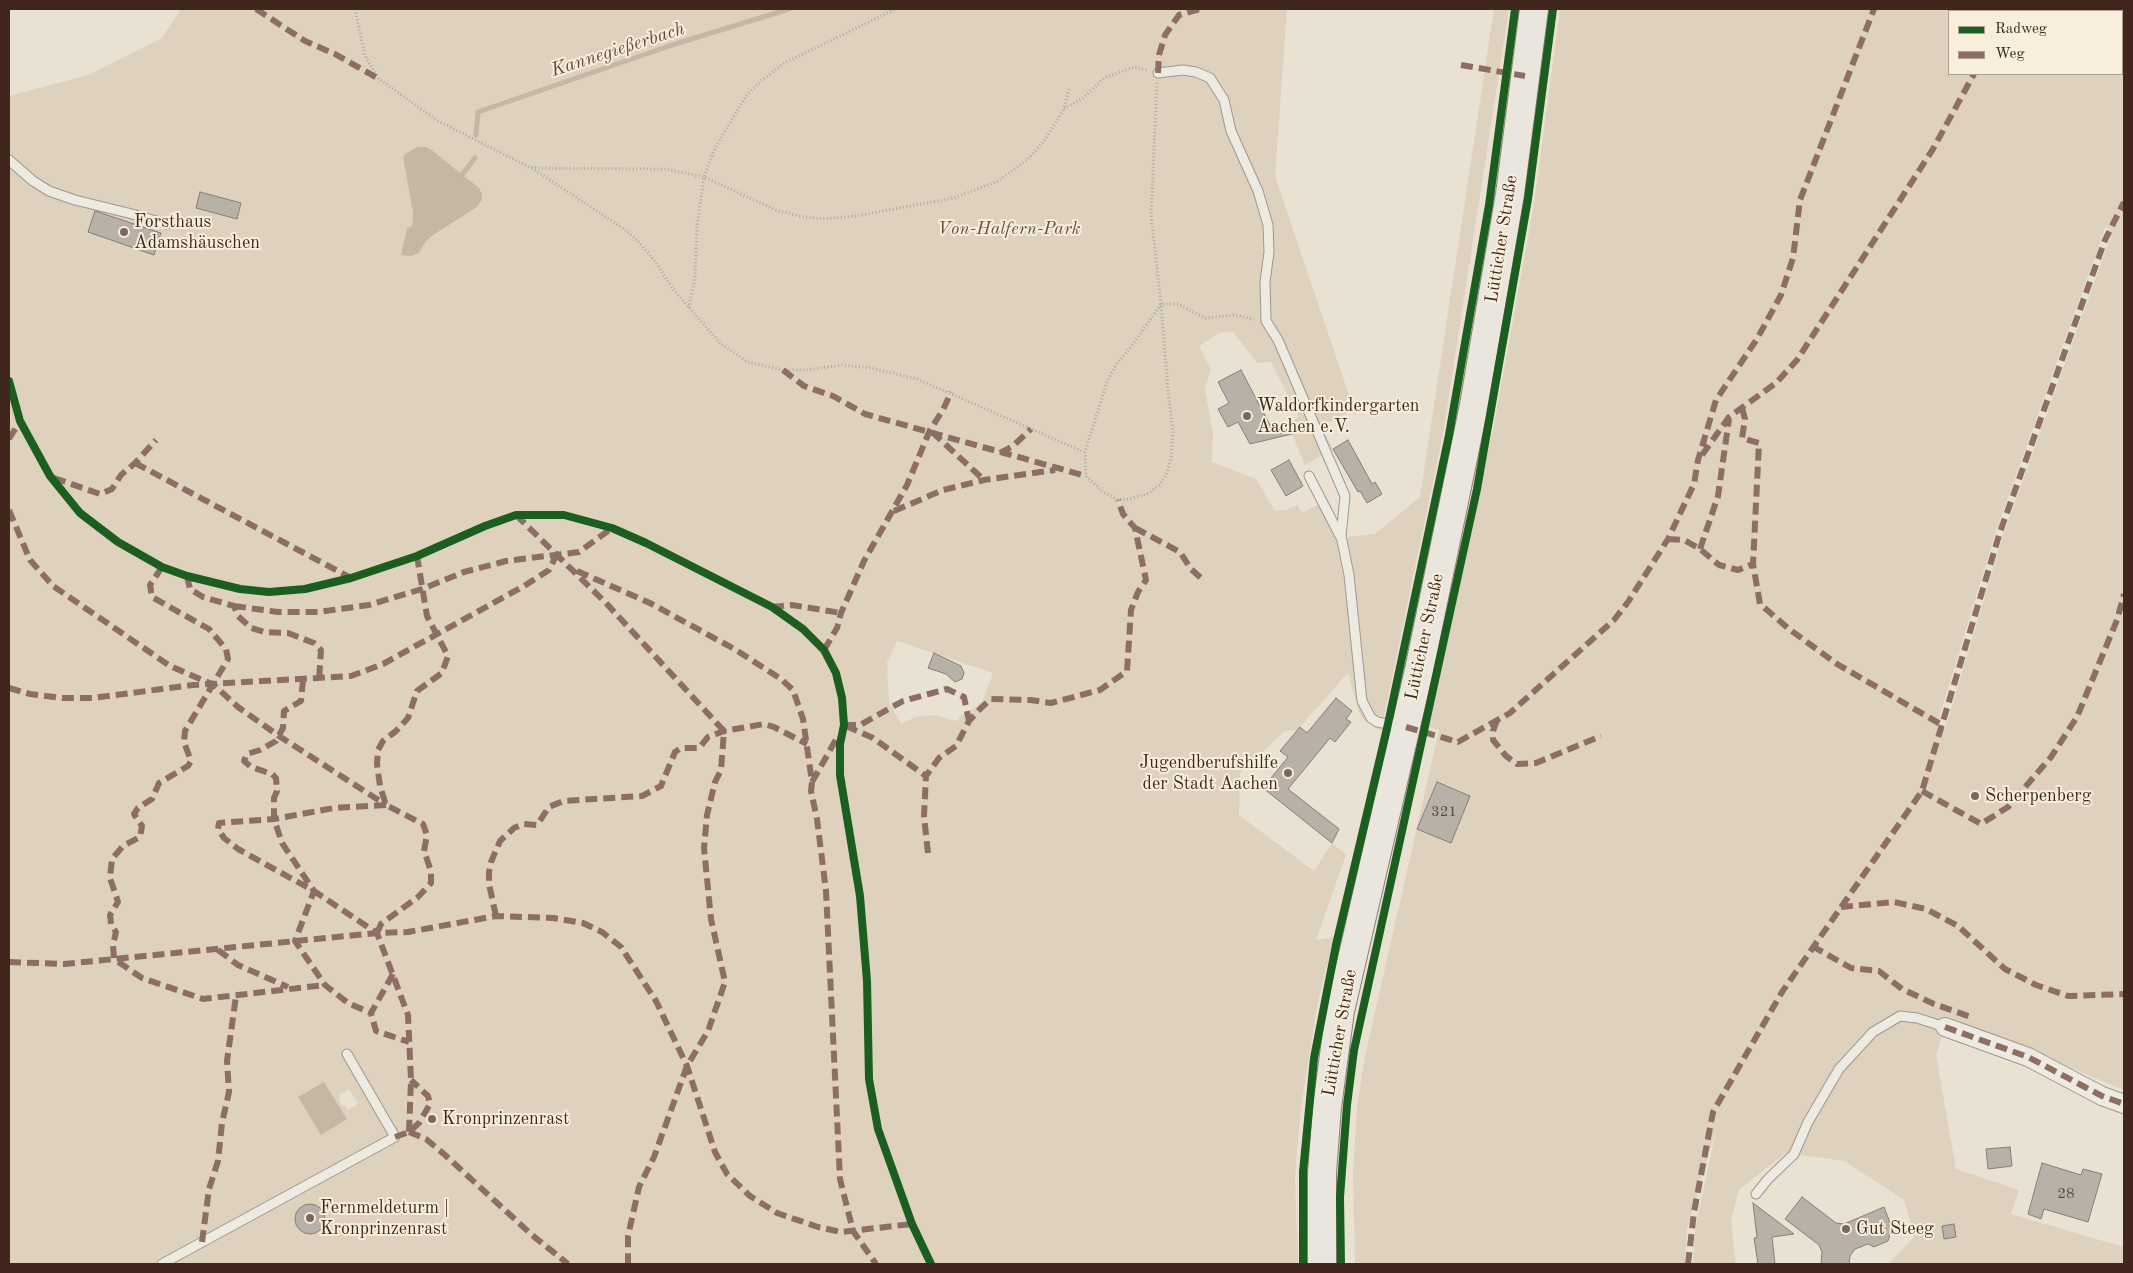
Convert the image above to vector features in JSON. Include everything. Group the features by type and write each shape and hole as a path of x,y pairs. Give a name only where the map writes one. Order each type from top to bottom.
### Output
{"main road":[{"name":"Lütticher Straße","path":"1322,1264 1322,1173 1340,1011 1406,727 1474,405 1510,194 1534,9"}],"street":[{"path":"1945,1027 2028,1057 2102,1096 2124,1104"}],"lane":[{"path":"1158,73 1183,70 1196,72 1210,78 1224,100 1231,131 1258,191 1268,224 1269,252 1265,282 1266,321 1278,340 1305,399 1345,496 1341,536"},
{"path":"9,160 33,181 49,191 75,200 166,224"},
{"path":"1309,476 1341,536 1349,575 1362,702 1372,718 1377,722 1406,727"},
{"path":"1756,1194 1794,1154 1808,1122 1839,1070 1873,1032 1900,1016 1917,1018 1945,1027"},
{"path":"162,1264 395,1137 347,1054"}],"path":[{"path":"355,9 365,56 379,79 438,121 531,168 624,229 638,241 655,261 673,289 720,344 748,362 783,370 805,370 842,365 871,368 917,379 1085,452"},
{"path":"689,308 695,276 697,226 704,177 714,148 730,118 760,81 784,63 896,9"},
{"path":"1064,109 1082,99 1104,78 1134,67 1158,73 1151,215 1161,304 1173,432 1171,459 1166,476 1149,493 1130,499 1118,500 1102,491 1086,476 1085,452 1098,404 1107,382 1117,363 1131,347 1161,304"},
{"path":"531,168 664,169 704,177 776,210 822,218 856,216 923,204 970,192 1013,172 1037,150 1064,109 1069,89"},
{"path":"1161,304 1178,304 1205,318 1235,315 1266,321"}],"green space":[{"name":"Von-Halfern-Park","path":"181,9 1287,9 1275,176 1356,416 1350,412 1321,426 1333,449 1305,465 1288,424 1299,417 1271,362 1257,363 1233,332 1219,333 1199,346 1211,369 1205,389 1213,435 1212,462 1256,479 1275,511 1286,510 1297,505 1302,513 1319,504 1340,538 1375,534 1420,497 1494,9 1509,9 1443,434 1381,731 1364,720 1359,713 1348,673 1297,730 1285,731 1240,773 1239,815 1314,871 1332,843 1346,855 1316,940 1334,937 1317,1006 1301,1108 1295,1175 1298,1264 9,1264 9,96 88,75 162,38","holes":["433,151 478,188 455,221 426,241 419,253 405,235 407,228 412,226 413,213 403,157 405,154","897,641 993,673 982,702 962,714 957,721 933,715 915,717 901,724 889,702 887,663","349,1089 358,1104 348,1110 345,1105 341,1106 339,1095"]},
{"path":"1560,9 2124,9 2124,1090 1948,1017 1936,1055 1956,1169 2019,1190 2011,1214 2124,1247 2124,1264 1889,1264 1914,1237 1904,1200 1844,1161 1786,1153 1739,1190 1731,1220 1736,1264 1693,1264 1695,1230 1717,1125 1687,1229 1685,1264 1355,1264 1353,1173 1357,1107 1365,1056 1439,730 1428,727 1494,425 1534,204","holes":["2106,226 2112,233 2003,535 1945,729 1937,725 1996,531"]}],"shaded area":[{"path":"417,147 426,147 433,151 479,188 482,200 477,207 426,241 419,253 411,256 401,255 407,228 412,226 413,213 403,157"},
{"path":"324,1082 347,1119 321,1135 298,1097"}],"building":[{"path":"200,192 241,203 237,219 196,208"},
{"name":"Forsthaus Adamshäuschen","path":"95,211 161,233 154,255 88,232"},
{"path":"1241,370 1270,425 1300,432 1250,444 1238,422 1228,427 1218,409 1229,403 1218,382"},
{"path":"1348,440 1372,484 1375,482 1382,494 1367,503 1360,491 1358,492 1333,449"},
{"path":"1289,460 1303,486 1286,496 1271,470"},
{"path":"934,653 961,666 964,673 962,679 955,682 946,674 928,668"},
{"name":"Jugendberufshilfe der Stadt Aachen","path":"1336,698 1352,711 1346,719 1351,722 1335,742 1330,738 1288,789 1339,829 1332,843 1263,788 1288,757 1280,751 1300,727 1307,733"},
{"path":"1437,782 1470,796 1451,843 1417,829"},
{"path":"2010,1147 2012,1166 1988,1169 1986,1149"},
{"path":"2042,1163 2081,1175 2083,1169 2102,1174 2088,1222 2044,1209 2041,1219 2028,1214"},
{"name":"Gut Steeg","path":"1802,1197 1836,1223 1844,1224 1884,1207 1894,1233 1890,1235 1888,1241 1874,1247 1868,1244 1855,1249 1850,1256 1849,1264 1821,1264 1822,1252 1819,1245 1785,1219"},
{"path":"1753,1203 1794,1234 1772,1237 1775,1264 1758,1264 1754,1238 1757,1238"},
{"name":"Fernmeldeturm | Kronprinzenrast","path":"310,1204 321,1208 325,1219 321,1230 310,1234 299,1230 295,1219 299,1208"},
{"path":"1954,1224 1956,1237 1944,1239 1942,1226"}],"waterway":[{"name":"Kannegießerbach","path":"476,135 478,112 672,45 789,9"},
{"path":"461,176 475,158"}],"marked path":[{"path":"256,9 305,41 335,54 379,79"},
{"path":"1158,73 1159,55 1165,35 1179,15 1200,9"},
{"path":"1406,727 1458,742 1510,713 1614,620 1628,602 1668,539 1694,484 1698,460 1716,400 1757,339 1781,295 1793,258 1800,200 1874,9"},
{"path":"1461,65 1525,76"},
{"path":"1702,455 1729,417 1776,383 1797,360 1933,149 1973,75"},
{"path":"1688,1264 1694,1212 1713,1112 1782,992 1922,791 2000,532 2105,240 2124,202"},
{"path":"783,370 804,386 833,396 865,414 1086,476"},
{"path":"824,650 837,628 841,613 864,561 907,485 930,430 943,410 951,392"},
{"path":"1742,408 1745,419 1742,438 1759,443 1753,564 1760,604 1789,629 1837,664 1942,725"},
{"path":"1700,549 1718,496 1729,419"},
{"path":"9,439 20,421"},
{"path":"1000,453 1013,446 1031,429"},
{"path":"932,432 984,480"},
{"path":"54,478 100,494 112,489 121,475 156,440"},
{"path":"135,463 351,578"},
{"path":"894,511 943,490 984,480 1055,470"},
{"path":"928,853 924,816 926,776 939,758 956,746 969,721 982,707 991,699 1030,700 1051,703 1100,690 1127,671 1131,610 1138,592 1146,580 1135,528 1123,514 1118,500"},
{"path":"9,510 30,560 53,586 170,666 214,685 238,707 279,736 386,805"},
{"path":"516,515 606,603 724,731 721,770 715,782 707,815 704,848 711,919 725,982 708,1031 687,1066 654,1157 639,1187 628,1236 628,1264"},
{"path":"234,606 278,612 318,612 369,605 422,589 464,572 506,561 579,552 612,528"},
{"path":"1135,528 1180,552 1191,569 1201,578"},
{"path":"1668,539 1684,540 1700,549 1719,565 1738,570 1753,564"},
{"path":"377,933 381,924 418,897 431,883 431,871 424,851 427,835 423,824 386,805 380,786 377,764 378,750 383,741 408,718 417,691 442,673 448,656 427,616 417,556"},
{"path":"9,688 30,694 62,698 92,698 193,685 351,676 383,664 524,586 549,570 556,556"},
{"path":"162,567 150,585 152,597 209,629 226,649 228,659 185,731 184,742 191,761 188,766 159,783 152,799 138,808 134,814 142,826 140,837 123,846 112,859 110,878 118,902 110,915 111,924 116,932 113,945 114,959 142,978 203,999 325,985"},
{"path":"577,571 650,603 736,650 781,679 793,690 803,719 812,782 838,736"},
{"path":"187,576 190,589 203,597 234,606 238,616 251,628 264,632 288,633 314,643 321,650 319,680"},
{"path":"1922,791 1981,824 2008,807 2051,757 2077,717 2117,620 2124,594"},
{"path":"772,607 792,605 841,613"},
{"path":"303,680 301,701 284,711 283,728 276,741 260,750 247,754 244,761 251,767 272,774 276,778 277,791 274,798 274,819 282,843 314,891 295,941 325,985 348,1003 371,1013"},
{"path":"844,725 860,725 903,701 947,689 964,697 969,721"},
{"path":"1497,720 1493,731 1493,740 1506,756 1517,764 1536,763 1601,736"},
{"path":"496,916 489,884 489,872 500,841 514,828 523,824 537,825 549,807 563,801 642,796 661,786 675,752 681,748 699,748 708,737 724,731 764,724 807,744"},
{"path":"846,726 873,738 926,776"},
{"path":"812,782 811,791 817,819 826,891 840,1179 853,1231 876,1264"},
{"path":"386,805 334,808 274,819 219,823 218,829 224,838 238,849 314,891 377,933 408,1015 411,1080 409,1132"},
{"path":"1841,907 1894,902 1926,909 1958,926 2005,969 2036,985 2068,996 2124,994"},
{"path":"9,962 64,964 377,933 408,932 496,916 553,918 583,923 602,932 621,947 656,1001 687,1066 715,1152 727,1174 750,1196 777,1213 818,1227 841,1232 912,1224"},
{"path":"1812,946 1851,968 1879,971 1902,989 1934,1004 1974,1018"},
{"path":"218,950 238,965 288,987"},
{"path":"393,974 371,1013 376,1031 409,1042"},
{"path":"202,1242 209,1189 218,1161 222,1123 229,1092 227,1061 236,996"},
{"path":"1945,1027 2028,1057 2102,1096 2124,1104"},
{"path":"395,1137 409,1132 419,1123 430,1104 428,1096 411,1080"},
{"path":"409,1132 426,1139 532,1235 568,1264"}],"cycle path":[{"path":"1303,1264 1303,1172 1314,1058 1336,945 1388,724 1449,435 1489,205 1515,9"},
{"path":"1341,1264 1340,1197 1347,1105 1354,1050 1477,489 1528,199 1553,9"},
{"path":"9,381 20,421 50,476 80,513 118,542 162,567 187,576 240,589 269,592 305,589 351,578 417,556 485,526 516,515 564,515 612,528 646,543 772,607 803,629 824,650 836,673 842,698 844,725 840,744 840,775 860,896 867,981 869,1079 878,1129 912,1224 931,1264"}],"place":[{"name":"Forsthaus Adamshäuschen","path":"124,232"},
{"name":"Waldorfkindergarten Aachen e.V.","path":"1247,416"},
{"name":"Jugendberufshilfe der Stadt Aachen","path":"1288,773"},
{"name":"Scherpenberg","path":"1975,796"},
{"name":"Kronprinzenrast","path":"432,1119"},
{"name":"Fernmeldeturm | Kronprinzenrast","path":"310,1218"},
{"name":"Gut Steeg","path":"1846,1229"}]}
